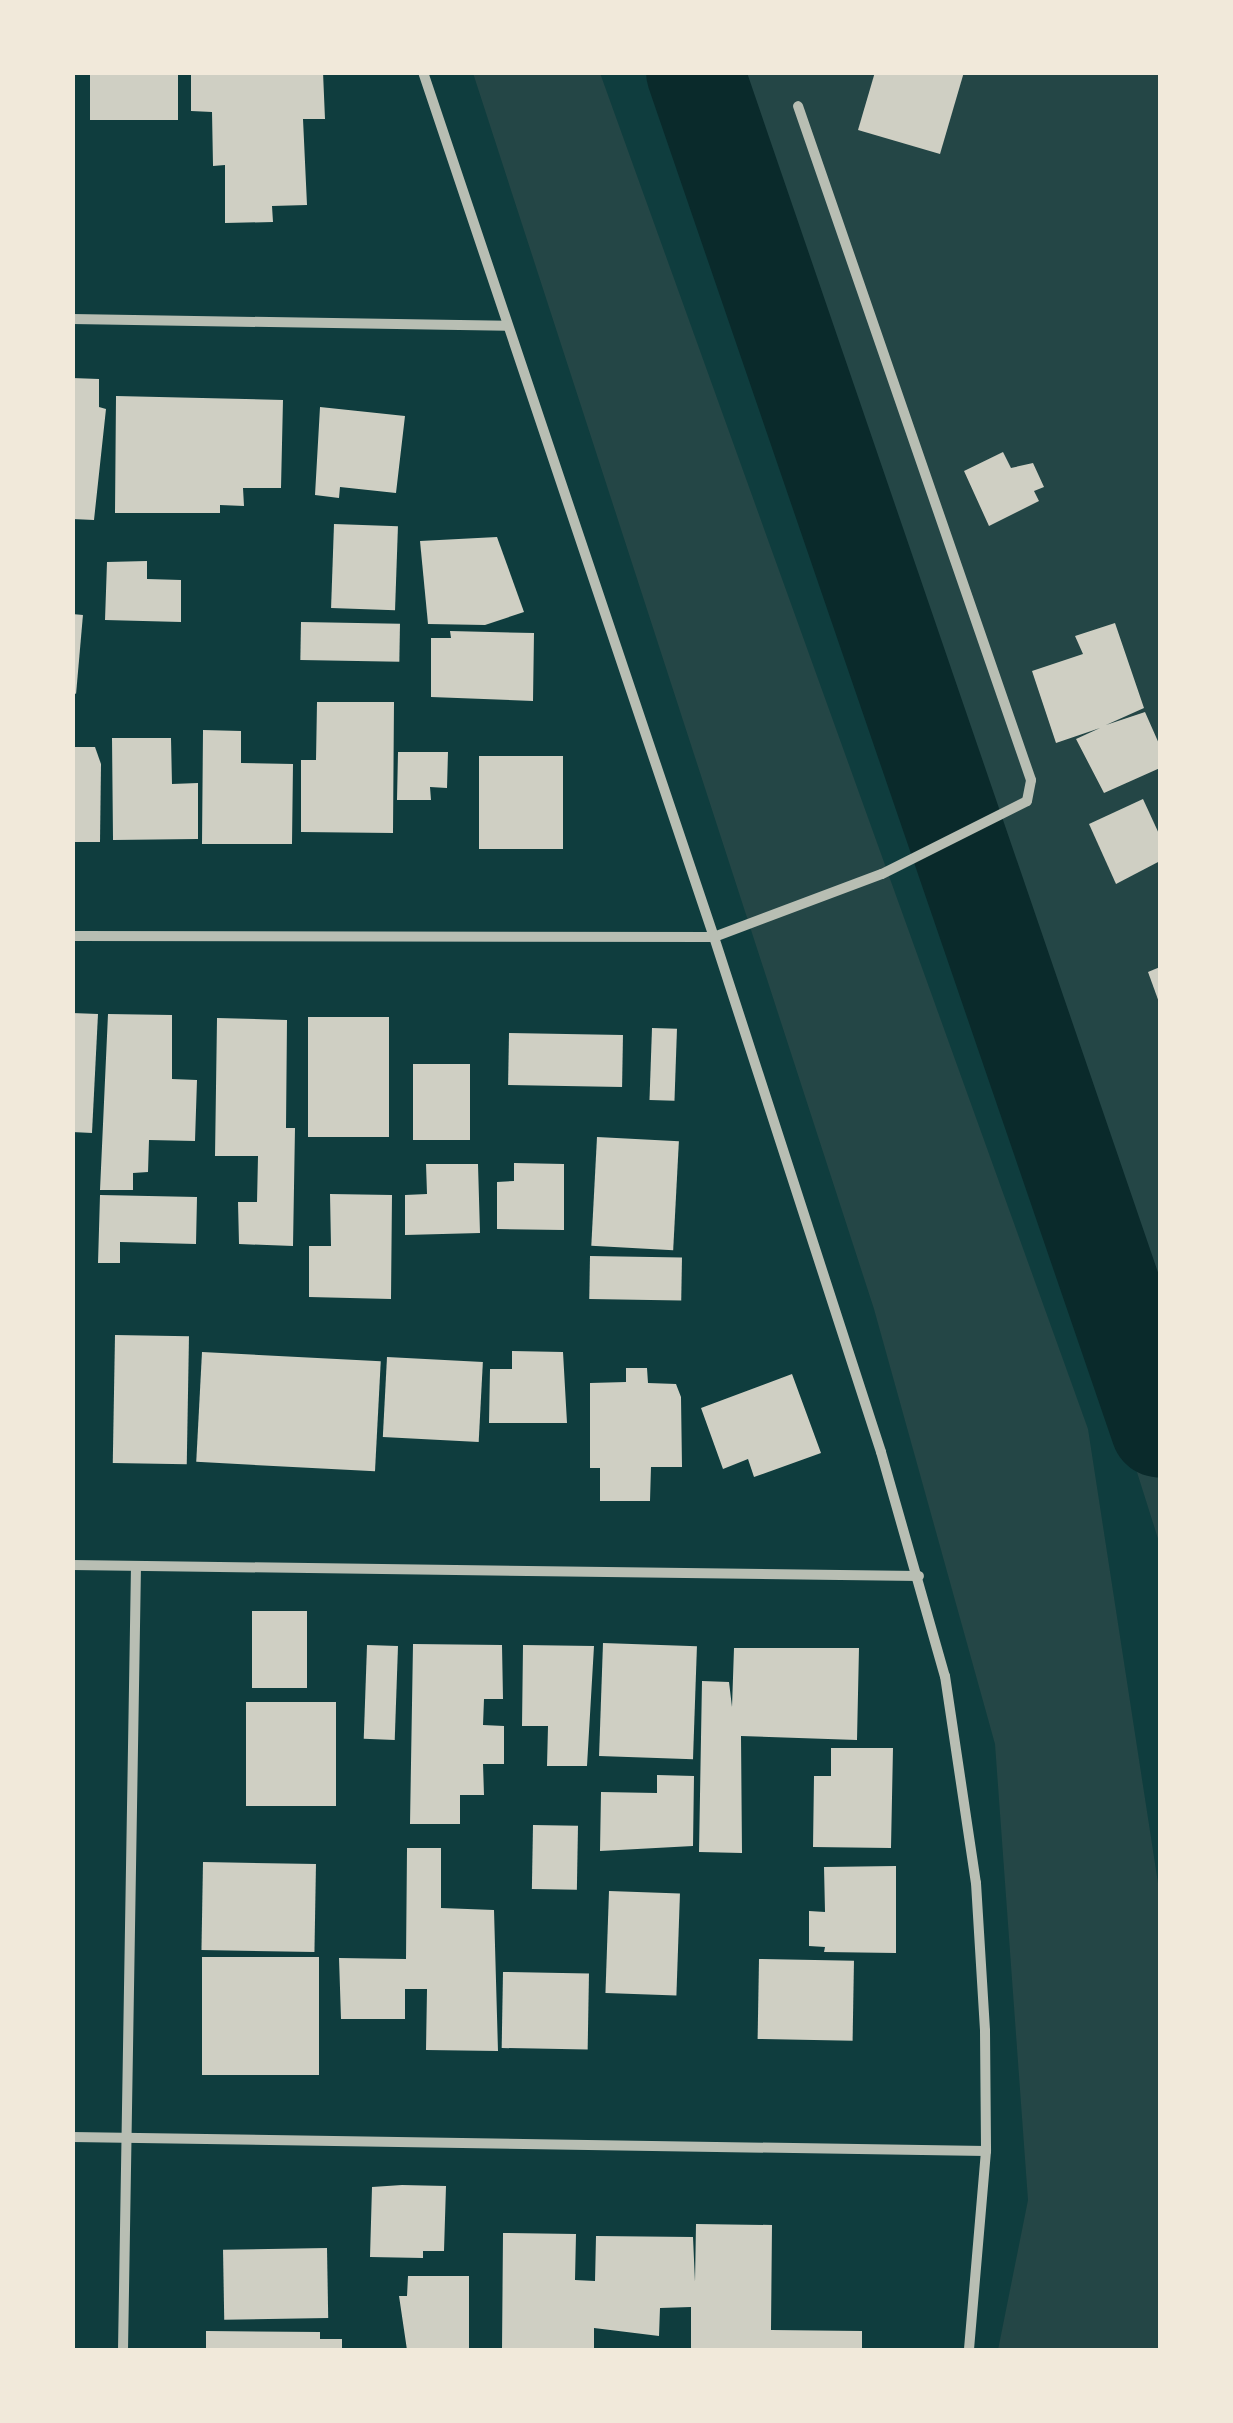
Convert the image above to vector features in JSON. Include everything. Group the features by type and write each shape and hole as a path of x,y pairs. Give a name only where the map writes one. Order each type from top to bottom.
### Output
{"street":[{"path":"423,72 714,937 919,1576 962,1764 976,1883 986,2150 969,2350"},
{"path":"72,936 714,937 882,874 1001,819 1026,801 1031,780 798,106"},
{"path":"72,320 507,326"},
{"path":"72,1565 919,1576"},
{"path":"122,2350 136,1566"},
{"path":"72,2137 986,2150"}],"shaded area":[{"path":"473,73 600,73 1088,1429 1160,1896 1160,2350 998,2350 1028,2200 995,1744 874,1309"},
{"path":"661,73 1160,73 1160,1545 1029,1130"}],"building":[{"path":"90,72 178,72 178,120 90,120"},
{"path":"191,72 323,72 325,119 303,119 307,205 272,206 273,222 225,223 225,165 213,166 212,112 191,111"},
{"path":"875,72 964,72 940,154 858,130"},
{"path":"72,378 99,379 99,407 106,409 94,520 72,519"},
{"path":"116,396 283,400 281,488 243,488 244,506 220,505 220,513 115,513"},
{"path":"320,407 405,416 396,493 340,487 339,498 315,495"},
{"path":"1003,452 1011,468 1033,463 1044,487 1034,491 1039,501 989,526 964,471"},
{"path":"334,524 398,526 395,610 331,608"},
{"path":"497,537 524,612 485,625 428,624 420,541"},
{"path":"147,561 147,579 181,580 181,622 105,620 107,562"},
{"path":"72,614 83,615 76,694 72,693"},
{"path":"301,622 400,624 399,662 300,660"},
{"path":"1115,623 1144,708 1106,725 1145,712 1160,746 1160,768 1104,793 1076,739 1100,728 1056,743 1032,671 1083,654 1075,636"},
{"path":"450,631 534,633 533,701 431,697 431,638 451,638"},
{"path":"317,702 394,702 393,833 301,832 301,760 316,760"},
{"path":"203,730 241,731 241,763 293,764 292,844 202,844"},
{"path":"112,738 171,738 172,784 198,783 198,839 113,840"},
{"path":"72,747 95,747 101,764 100,842 72,842"},
{"path":"398,752 448,752 447,788 430,787 431,800 397,800"},
{"path":"479,756 563,756 563,849 479,849"},
{"path":"1143,799 1160,836 1160,861 1116,884 1089,824"},
{"path":"1160,967 1160,1005 1148,972"},
{"path":"72,1013 98,1014 92,1133 72,1132"},
{"path":"108,1014 172,1015 172,1079 197,1080 195,1141 149,1140 148,1172 133,1173 133,1190 100,1190"},
{"path":"308,1017 389,1017 389,1137 308,1137"},
{"path":"217,1018 287,1020 286,1128 295,1128 293,1246 239,1244 238,1202 257,1202 258,1156 215,1156"},
{"path":"652,1028 677,1029 674,1101 649,1100"},
{"path":"509,1033 623,1035 622,1087 508,1085"},
{"path":"413,1064 470,1064 470,1140 413,1140"},
{"path":"597,1137 679,1141 673,1250 591,1246"},
{"path":"514,1163 564,1164 564,1230 497,1229 497,1182 514,1181"},
{"path":"426,1164 478,1164 480,1233 405,1235 405,1195 427,1194"},
{"path":"330,1194 392,1195 391,1299 309,1297 309,1246 331,1246"},
{"path":"100,1195 197,1197 196,1244 120,1242 120,1263 98,1263"},
{"path":"590,1256 682,1258 681,1301 589,1299"},
{"path":"115,1335 189,1336 187,1464 113,1463"},
{"path":"512,1351 563,1352 567,1423 489,1423 490,1369 512,1369"},
{"path":"202,1352 381,1361 375,1471 196,1462"},
{"path":"387,1357 483,1362 479,1442 383,1437"},
{"path":"626,1368 647,1368 648,1383 676,1384 681,1397 682,1467 651,1467 650,1501 600,1501 600,1468 590,1468 590,1383 626,1382"},
{"path":"792,1374 821,1453 754,1477 748,1459 723,1469 701,1408"},
{"path":"252,1611 307,1611 307,1688 252,1688"},
{"path":"603,1643 697,1646 693,1759 599,1756"},
{"path":"413,1644 502,1645 503,1699 484,1699 483,1725 504,1726 504,1764 483,1764 484,1795 460,1795 460,1824 410,1824"},
{"path":"367,1645 398,1646 395,1740 364,1739"},
{"path":"523,1645 594,1646 587,1766 547,1766 548,1726 522,1726"},
{"path":"734,1648 859,1648 857,1740 741,1736 742,1853 699,1852 702,1681 729,1682 732,1707"},
{"path":"246,1702 336,1702 336,1806 246,1806"},
{"path":"831,1748 893,1748 891,1848 813,1847 814,1776 831,1776"},
{"path":"657,1775 694,1776 693,1846 600,1851 601,1792 657,1793"},
{"path":"533,1825 578,1826 577,1890 532,1889"},
{"path":"407,1848 441,1848 441,1908 494,1910 498,2051 426,2050 427,1989 405,1989 405,2019 341,2019 339,1958 406,1959"},
{"path":"203,1862 316,1864 314,1952 201,1950"},
{"path":"896,1866 896,1953 824,1952 825,1947 809,1946 809,1911 825,1912 824,1867"},
{"path":"609,1891 680,1893 676,1995 605,1993"},
{"path":"202,1957 319,1957 319,2075 202,2075"},
{"path":"759,1959 854,1961 853,2041 758,2039"},
{"path":"503,1972 589,1974 588,2049 502,2048"},
{"path":"446,2186 444,2251 423,2251 423,2258 370,2257 372,2187"},
{"path":"696,2224 772,2225 771,2330 862,2331 862,2350 691,2350 691,2307 660,2308 659,2336 594,2328 594,2350 502,2350 503,2233 576,2234 575,2280 595,2281 596,2236 693,2237 695,2282"},
{"path":"327,2248 328,2318 224,2320 223,2250"},
{"path":"408,2276 469,2276 469,2350 407,2350 399,2296 407,2296"},
{"path":"206,2331 320,2332 320,2339 342,2339 342,2350 206,2350"}],"waterway":[{"path":"695,72 1160,1429"}]}
